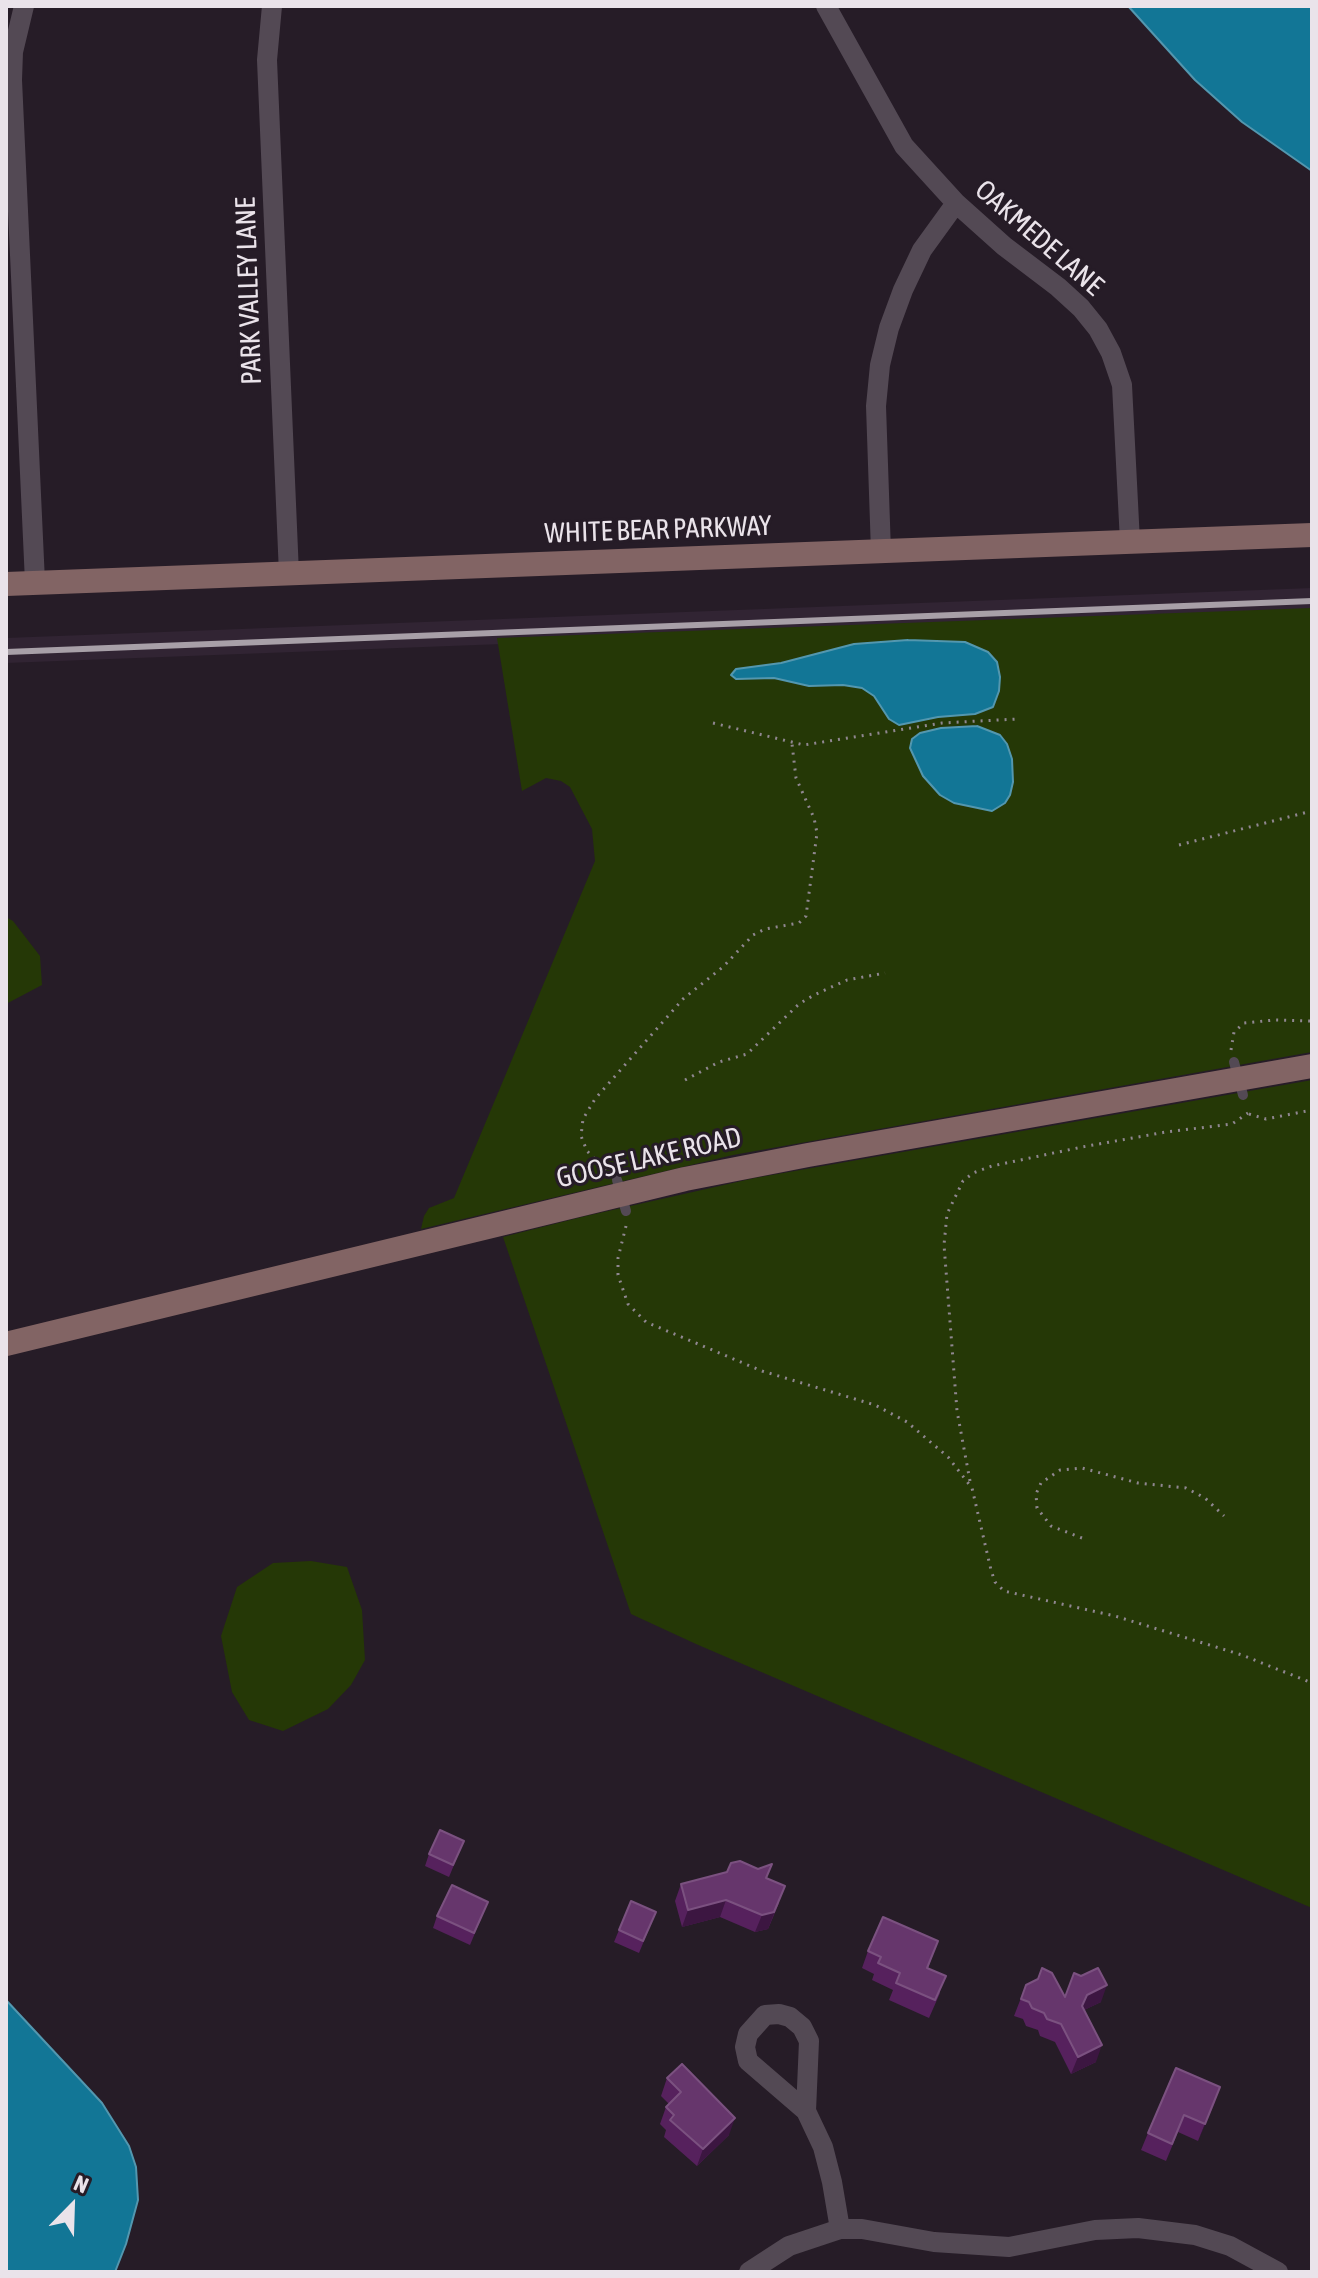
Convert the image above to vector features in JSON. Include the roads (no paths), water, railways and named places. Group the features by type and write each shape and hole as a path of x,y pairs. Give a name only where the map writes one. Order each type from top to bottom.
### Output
{"street":[{"path":"24,6 13,52 12,80 35,582"},
{"name":"PARK VALLEY LANE","path":"272,6 267,60 289,574"},
{"name":"OAKMEDE LANE","path":"826,6 904,146 956,203 1004,246 1058,287 1098,329 1111,353 1122,385 1130,542"},
{"path":"881,552 876,406 880,365 903,290 922,250 956,203"},
{"name":"WHITE BEAR PARKWAY","path":"6,584 1312,535"},
{"name":"GOOSE LAKE ROAD","path":"6,1344 622,1195 808,1155 1312,1066"},
{"path":"806,2111 809,2041 802,2027 790,2017 765,2015 748,2034 745,2047 748,2061 806,2111 823,2147 840,2229"},
{"path":"749,2272 789,2246 840,2229 862,2229 934,2242 1009,2247 1095,2230 1138,2228 1173,2231 1230,2246 1278,2272"}],"water":[{"path":"1128,6 1312,6 1312,171 1242,122 1195,80"},
{"path":"908,640 965,642 988,652 997,662 1000,677 993,707 975,714 899,725 889,719 874,696 862,688 809,686 774,678 736,679 731,675 736,669 781,663 854,644"},
{"path":"977,726 1000,735 1012,759 1010,795 1005,803 992,811 954,803 940,795 923,776 910,748 912,739 920,733 941,728"},
{"path":"6,2000 102,2103 129,2146 136,2167 138,2200 115,2272 6,2272"}],"railway":[{"path":"6,652 1312,601"}]}
